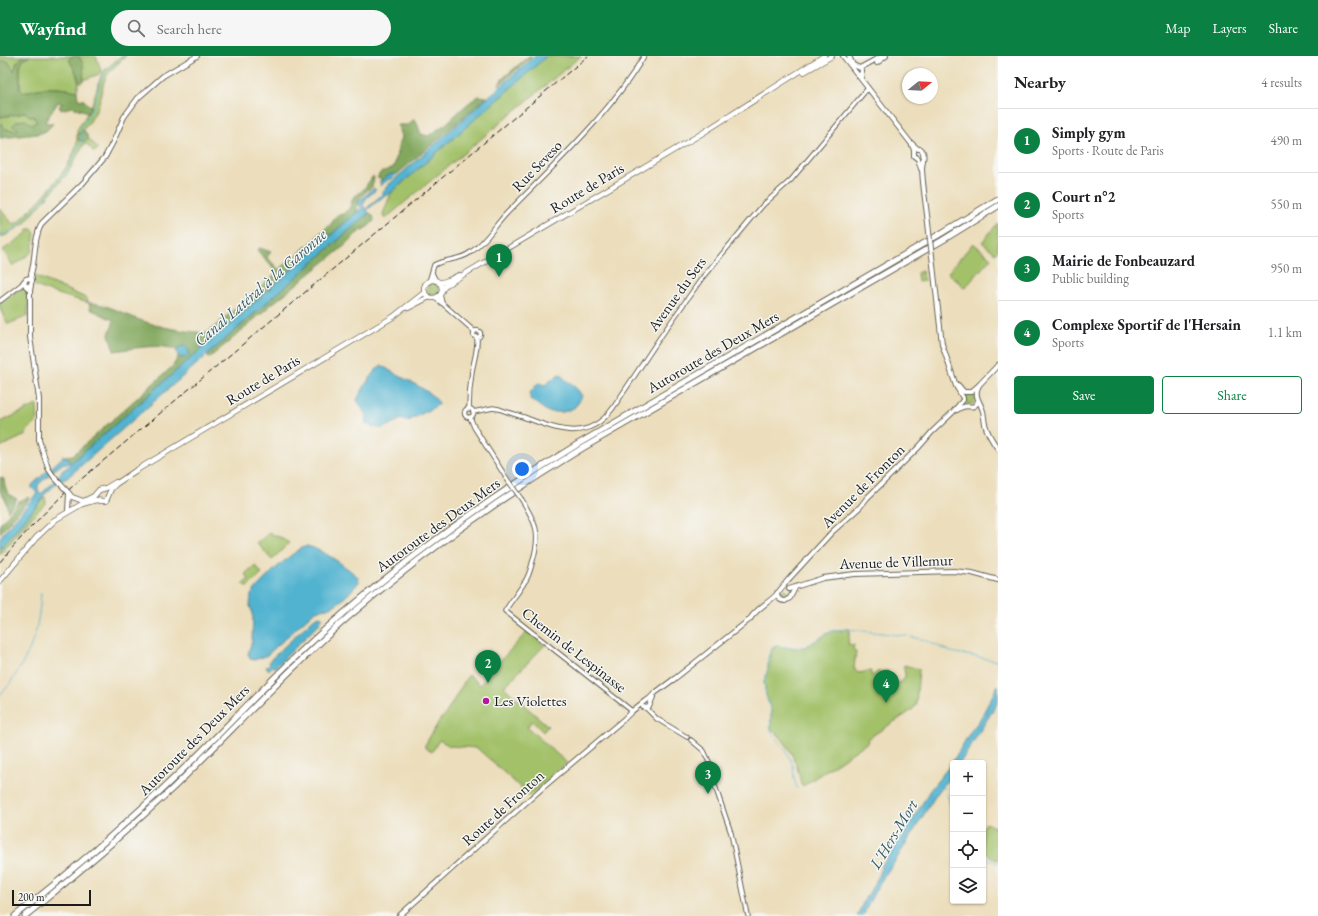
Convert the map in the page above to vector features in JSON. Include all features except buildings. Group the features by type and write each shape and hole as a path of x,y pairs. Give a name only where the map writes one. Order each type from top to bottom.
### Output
{"highway":[{"name":"Autoroute des Deux Mers","path":"15,916 73,869 142,809 202,751 258,693 343,613 439,537 514,484 578,444 934,238 998,199"},
{"name":"Autoroute des Deux Mers","path":"25,916 83,869 146,813 268,692 347,618 408,568 481,513 541,473 581,449 937,244 998,206"}],"main road":[{"path":"28,286 32,280 31,274 36,238 39,228 48,217 83,183 105,157 124,116 130,108 163,76 181,64 197,56"},
{"name":"Route de Paris","path":"441,292 446,286 715,125 824,56"},
{"name":"Route de Paris","path":"715,125 737,114 832,56"},
{"path":"843,56 859,71"},
{"path":"849,56 851,63 859,71 868,88 916,150"},
{"path":"859,71 882,56"},
{"path":"859,71 886,56"},
{"path":"916,150 921,149 924,152 924,155 920,159"},
{"path":"916,150 914,156 920,159"},
{"path":"920,159 942,344 964,403 967,406 978,409 984,418"},
{"name":"Route de Paris","path":"438,282 449,280 472,270"},
{"path":"25,279 31,274"},
{"path":"25,279 29,278 32,280"},
{"path":"25,279 30,291 30,337 39,399 39,440 49,471 68,493 80,501 83,501"},
{"path":"429,282 438,282 441,292 435,298 429,297 425,292 425,287 429,282"},
{"name":"Route de Paris","path":"404,310 425,292"},
{"name":"Route de Paris","path":"0,582 41,532 68,510 96,494 99,490 135,471 404,310 429,297"},
{"path":"963,399 965,394 979,385 998,365"},
{"path":"954,378 960,389 964,392 977,395"},
{"path":"979,385 977,390 978,401 983,411 988,432 998,449"},
{"name":"Avenue de Fronton","path":"749,619 777,593 779,589 786,588 791,577 832,532 860,507 953,412 963,399"},
{"path":"973,407 978,401"},
{"name":"Avenue de Fronton","path":"953,412 967,406"},
{"name":"Route de Paris","path":"54,521 79,505 93,501 99,500 102,502 106,500 108,498 108,494 116,484 135,471"},
{"path":"103,489 107,491 108,494"},
{"path":"68,493 68,510"},
{"path":"96,494 96,498 99,500"},
{"name":"Avenue de Villemur","path":"786,588 795,588 823,578 856,574 954,571 972,573 998,580"},
{"path":"786,588 791,594 795,588"},
{"path":"777,593 779,598"},
{"name":"Avenue de Fronton","path":"650,703 654,695 771,601 779,598 785,601 789,599 791,594"},
{"path":"624,719 632,711 644,706 649,707 650,703 644,701 644,706"},
{"path":"624,719 637,709 644,706"},
{"name":"Route de Fronton","path":"399,916 540,790 624,719"}],"street":[{"name":"Rue Seveso","path":"432,272 433,267 439,262 462,257 477,247 506,213 550,172 593,123 625,86 644,56"},
{"name":"Avenue du Sers","path":"474,412 496,408 567,431 582,430 599,422 613,408 676,313 702,278 763,205 791,180 868,88"},
{"path":"429,282 432,272"},
{"path":"432,272 438,282"},
{"path":"0,301 21,285 25,279"},
{"path":"21,285 28,286"},
{"path":"441,292 442,302"},
{"path":"435,298 442,302 474,331 477,330 480,332 480,335 477,337 477,349 472,372 469,409 466,410 465,413 466,416 470,417 474,412 469,409"},
{"name":"Chemin de Lespinasse","path":"470,417 474,427 522,500 534,522 537,533 537,541 526,582 505,611 632,711"},
{"path":"650,703 652,712 657,719"},
{"path":"644,706 657,719 689,739 704,751 709,762 713,780 731,833 748,916"}],"green space":[{"path":"0,56 23,56 17,62 14,71 8,62 0,61"},
{"path":"23,56 30,56 23,60 20,67 20,89 24,93 37,89 50,88 77,91 78,99 84,100 91,107 87,114 85,111 72,107 61,110 59,106 63,104 58,102 45,122 53,124 46,131 38,134 0,138 0,123 6,129 17,131 18,128 12,126 17,121 25,120 32,124 37,122 34,117 25,112 0,117 0,61 8,61 14,71 17,62"},
{"path":"30,56 72,56 69,59 78,79 77,91 50,88 37,89 24,93 20,89 20,67 23,60"},
{"path":"72,56 77,56 83,65 84,80 80,83 69,59"},
{"path":"77,56 96,56 101,70 99,74 84,80 81,59"},
{"path":"121,56 126,56 107,76 95,112 87,125 77,135 77,130 91,107 102,73"},
{"path":"529,56 532,56 499,85 502,79"},
{"path":"547,56 581,56 386,218 384,218 383,214 391,193"},
{"path":"478,96 487,97 396,175 394,173 381,181 380,178 377,178 380,173 394,167 399,143 402,138 398,125 408,125 414,119 421,134 428,136 446,124"},
{"path":"25,112 34,117 37,122 13,126 18,128 17,131 6,129 0,123 0,117"},
{"path":"84,130 89,139 86,141 80,141 77,139 77,135"},
{"path":"77,139 80,141 86,141 89,139 98,149 94,152 87,144 84,144 67,174 25,223 7,235 0,237 0,209 13,224 19,222 63,172 70,161"},
{"path":"373,176 372,187 363,194 358,201 358,211 71,463 64,456 73,455 173,366 178,357 178,351 164,347 147,347 114,351 109,334 113,320 90,309 89,303 107,306 137,319 163,327 207,333 277,273 257,250 260,248 271,252 267,257 279,270 313,242 319,234 331,224 337,215 343,214 349,209 353,198 363,190"},
{"path":"369,213 373,216 374,221 369,226 356,234 347,244 272,304 209,358 207,357 210,353"},
{"path":"998,223 998,250 995,253 982,242"},
{"path":"28,229 33,229 35,233 32,252 13,266 3,250 27,233"},
{"path":"973,243 991,258 965,288 948,273"},
{"path":"922,271 924,281 918,282 917,273"},
{"path":"33,275 86,298 89,303 35,286"},
{"path":"431,283 435,283 439,289 435,295 431,295 427,291 427,287"},
{"path":"22,287 27,289 28,293 28,316 8,324 0,309 0,303"},
{"path":"970,393 974,395 976,399 974,403 970,405 966,403 964,399 966,395"},
{"path":"37,405 37,422 28,429 26,435 0,447 0,422"},
{"path":"0,477 4,479 6,489 9,493 17,499 8,511 5,498 0,492"},
{"path":"29,497 30,498 0,533 0,524 19,501"},
{"path":"44,497 46,503 29,520 0,555 0,549"},
{"path":"269,533 282,538 289,543 272,560 257,543"},
{"path":"255,565 262,574 247,587 243,584 249,579 245,574"},
{"path":"784,589 789,594 784,599 779,594"},
{"path":"850,629 848,644 854,645 853,649 856,652 854,668 858,673 871,671 872,676 877,672 888,671 891,679 898,683 905,677 904,665 919,669 916,705 908,713 867,739 868,742 803,786 801,785 795,761 791,753 782,739 771,729 771,711 764,682 768,669 770,651 776,646 793,648 805,647 833,631"},
{"name":"Les Violettes","path":"527,632 545,645 504,687 548,726 543,732 532,721 527,727 567,763 529,796 477,748 450,746 439,740 432,752 425,748 425,745 441,718 445,715 467,677 469,675 480,685 490,674 489,673"},
{"path":"986,823 998,829 998,860 991,858 986,854"}],"water":[{"path":"535,56 547,56 391,193 383,197 367,210 369,213 67,478 58,482 43,496 44,497 0,549 0,537 37,493 32,488 32,485 47,471 48,472 63,457 62,456 67,457 71,463 364,206 366,209 381,195 387,186","holes":["64,463 69,463 70,465 62,471 56,480 41,494 38,491 38,485 50,473"]},
{"path":"394,173 396,175 392,179 389,179 380,186 381,184 379,182"},
{"path":"374,188 376,190 360,207 358,202"},
{"path":"181,346 185,346 189,352 185,358 181,358 177,354 177,350"},
{"path":"382,365 420,387 434,397 440,404 410,420 406,421 401,419 383,428 371,426 365,423 367,417 357,400 372,375"},
{"path":"559,374 578,390 582,396 574,408 563,412 548,412 530,399 530,393 538,383 545,385"},
{"path":"307,546 320,551 341,563 358,577 359,582 337,604 313,613 266,656 254,660 251,659 248,654 252,641 253,614 250,606 251,595 277,567 301,548"},
{"path":"321,616 323,618 318,625 275,668 273,666 269,670 266,667 270,663 269,661 309,623 316,617"},
{"path":"998,685 998,702 962,760 953,760 971,731 979,721"},
{"path":"950,765 950,777 936,795 889,869 873,895 863,916 857,916 866,896 877,879 882,865 902,838 930,790"}],"waterway":[{"path":"0,235 10,232 17,227 43,200 67,169 81,143 81,128 93,109 101,78 104,72 122,56"},
{"path":"19,669 29,650 35,632 39,614 41,593"},
{"path":"797,788 794,778 793,765 786,751 772,733 771,729 771,711 764,682 768,669 768,657 772,648 776,646 793,648 805,647 826,634 833,631 847,629 907,636"},
{"path":"911,637 925,640 951,652 998,661"},
{"path":"0,695 18,671"},
{"name":"L'Hers-Mort","path":"942,784 945,789"},
{"path":"946,792 950,803"},
{"path":"986,859 998,863"}],"railway":[{"path":"0,562 53,504 73,486 588,56"}],"place":[{"name":"Simply gym","path":"499,277"},
{"name":"Court n°2","path":"488,683"},
{"name":"Les Violettes","path":"486,701"},
{"name":"Complexe Sportif de l'Hersain","path":"886,703"},
{"name":"Mairie de Fonbeauzard","path":"708,794"}],"water label":[{"name":"Canal Latéral à la Garonne","path":"260,287"}]}
